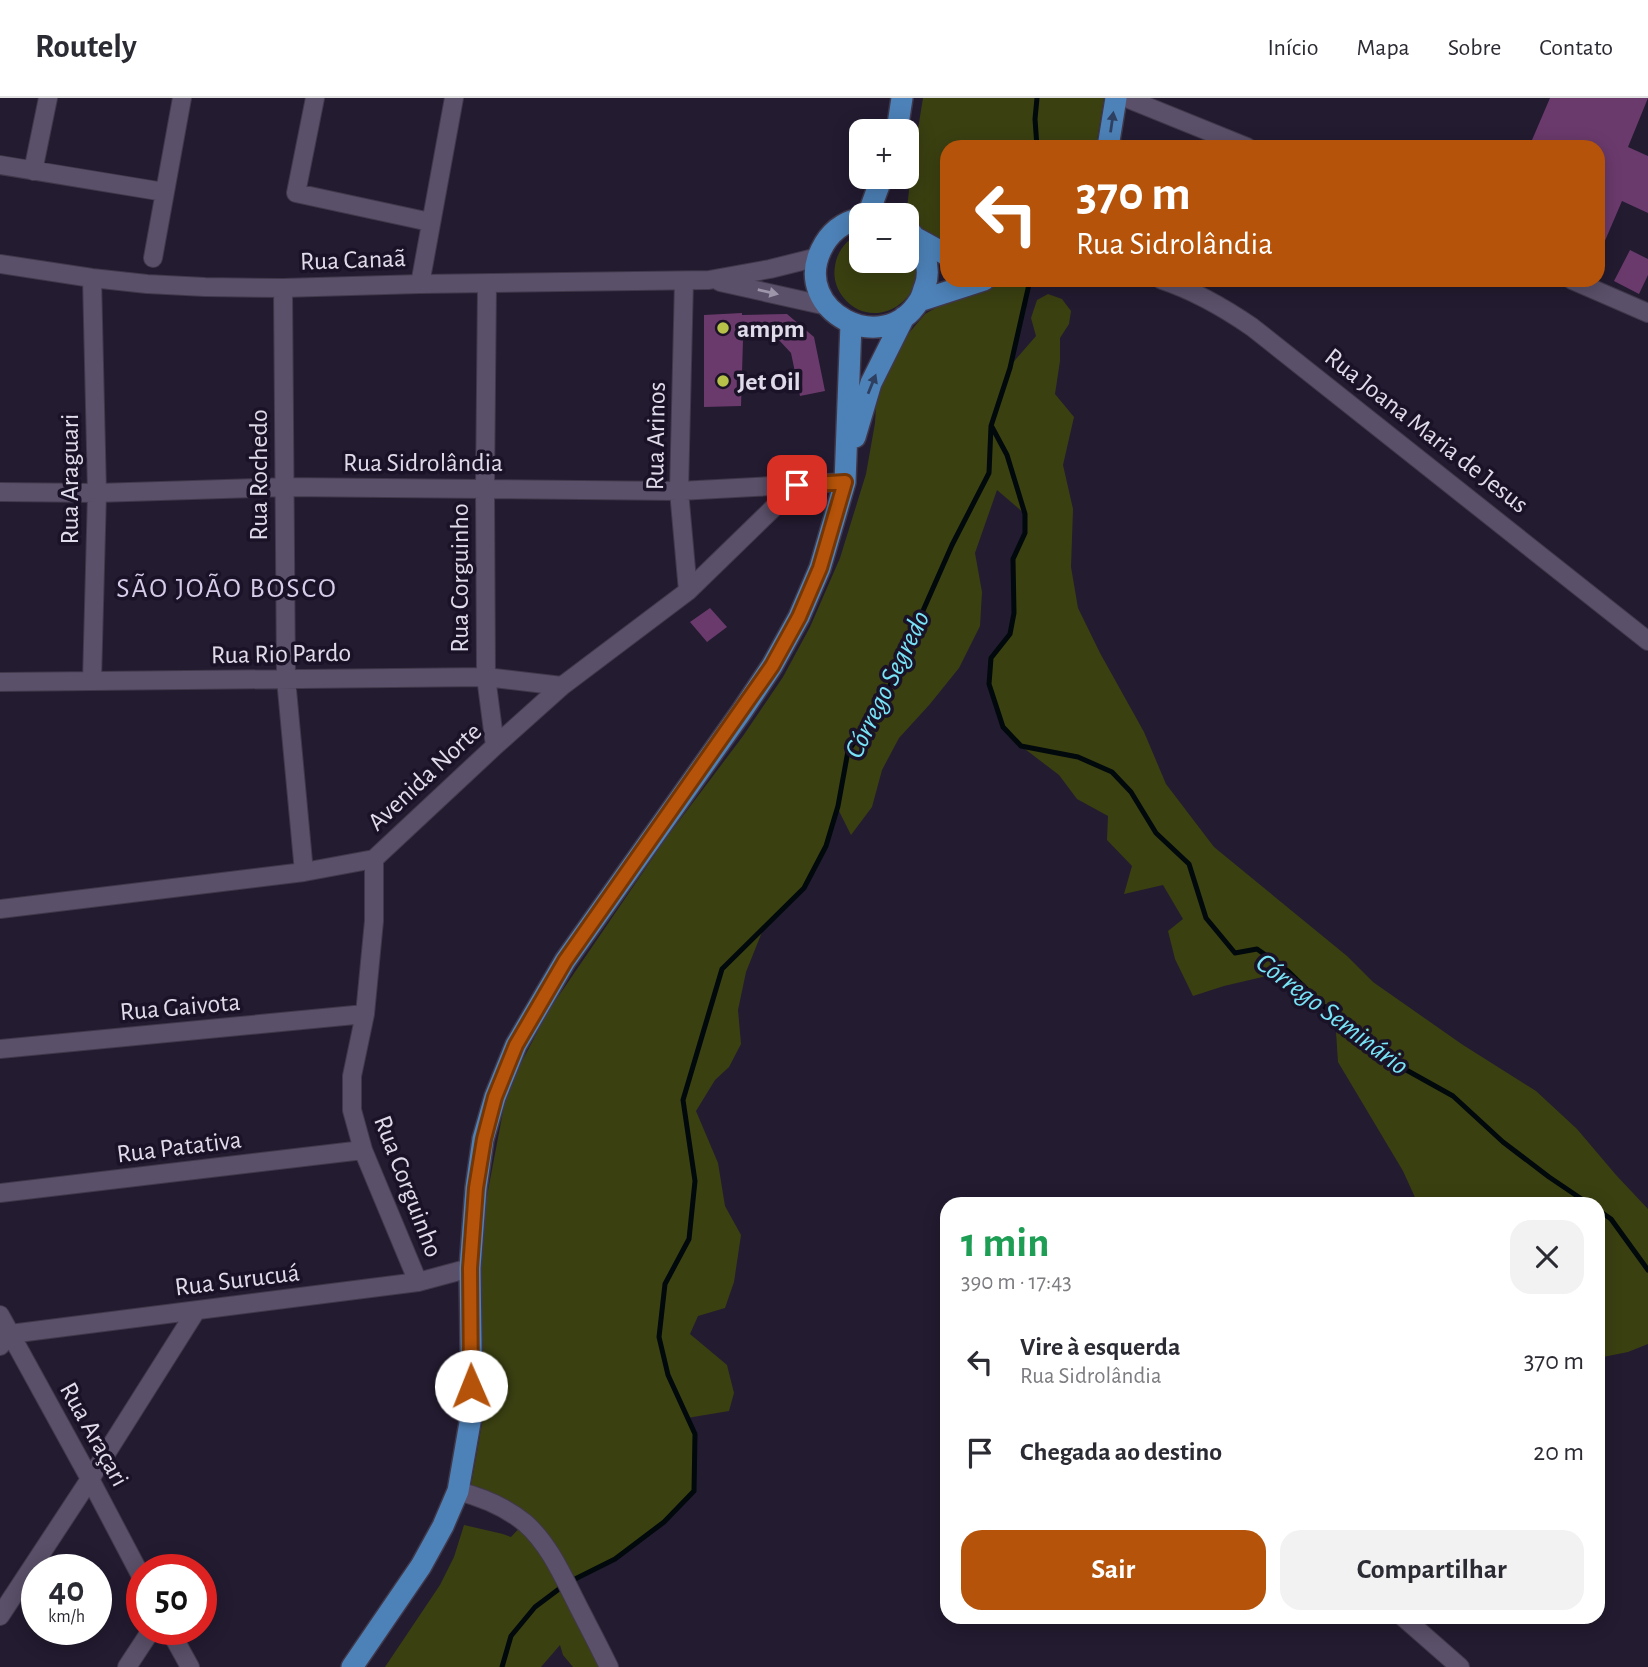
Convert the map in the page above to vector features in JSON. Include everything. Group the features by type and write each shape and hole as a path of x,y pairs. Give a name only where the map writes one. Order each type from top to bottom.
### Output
{"main road":[{"path":"899,119 902,98"},
{"path":"1109,140 1116,98"},
{"path":"849,221 836,229 825,242 818,257 818,291 827,306 851,324 869,328 888,326 905,317"},
{"path":"919,238 940,251"},
{"path":"352,1667 421,1566 443,1527 458,1491 472,1411 470,1268 476,1188 484,1139 495,1097 516,1045 565,961 772,666 799,617 820,568 871,383 905,317 919,301 927,280 926,258 919,246"},
{"path":"919,301 962,287"},
{"path":"845,477 851,324"}],"street":[{"path":"33,171 48,98"},
{"path":"153,258 182,98"},
{"path":"315,98 296,193 430,222"},
{"path":"420,284 454,98"},
{"path":"1126,98 1230,140"},
{"path":"0,165 164,192"},
{"name":"Rua Canaã","path":"0,264 92,278 159,284 283,288 709,280 818,257"},
{"name":"Rua Araguari","path":"92,278 97,493 92,681"},
{"name":"Rua Canaã","path":"709,280 827,306"},
{"name":"Rua Arinos","path":"684,281 680,491 688,591"},
{"name":"Rua Corguinho","path":"487,284 486,677 495,746"},
{"name":"Rua Joana Maria de Jesus","path":"1182,287 1221,306 1252,327 1648,641"},
{"path":"1588,287 1648,313"},
{"name":"Rua Rochedo","path":"283,288 286,679 304,872"},
{"name":"Rua Sidrolândia","path":"0,492 97,493 284,487 680,491 797,485 845,477"},
{"name":"Avenida Norte","path":"0,909 304,872 374,859 562,686 688,591 797,485"},
{"name":"Rua Rio Pardo","path":"0,682 486,677 562,686"},
{"name":"Rua Corguinho","path":"374,859 374,921 365,1014 352,1076 352,1110 363,1150 418,1282"},
{"name":"Rua Gaivota","path":"0,1049 365,1014"},
{"name":"Rua Patativa","path":"0,1193 363,1150"},
{"name":"Rua Surucuá","path":"5,1340 196,1311 418,1282 470,1268"},
{"path":"0,1616 196,1311"},
{"name":"Rua Araçari","path":"0,1315 5,1340 90,1479 129,1554"},
{"path":"458,1491 481,1498 513,1514 542,1542 558,1567 609,1667"},
{"path":"1411,1624 1460,1667"},
{"path":"127,1667 141,1645"},
{"path":"178,1645 190,1667"}],"green space":[{"path":"923,98 1104,98 1097,140 940,140 940,244 919,228 919,203 908,203 909,189 919,189 919,123"},
{"path":"849,241 849,273 916,273 910,293 900,304 886,311 871,313 856,309 843,297 837,286 834,270 838,255"},
{"path":"985,287 1027,287 1010,366 1036,336 1031,318 1037,300 1048,294 1062,299 1071,311 1069,324 1060,338 1055,394 1074,417 1063,465 1073,509 1071,567 1078,608 1144,732 1166,784 1214,847 1347,956 1373,982 1463,1045 1536,1091 1577,1129 1648,1209 1648,1344 1605,1357 1605,1197 1415,1197 1403,1171 1338,1062 1335,1017 1288,971 1193,996 1175,959 1168,931 1183,919 1163,885 1124,894 1132,866 1107,840 1108,816 1077,799 1059,775 1021,746 1003,727 989,684 991,658 1010,634 1014,613 1013,559 1025,533 1025,514 997,490 975,553 982,592 980,626 959,668 899,738 882,770 872,807 851,835 837,807 826,846 804,888 764,927 746,972 738,1010 741,1044 729,1067 715,1080 696,1111 718,1163 725,1206 741,1235 734,1282 725,1308 698,1316 690,1334 727,1365 734,1393 729,1411 687,1418 695,1434 694,1491 663,1522 615,1559 571,1583 601,1667 573,1667 563,1655 560,1645 541,1667 385,1667 440,1585 454,1557 464,1525 511,1537 525,1522 470,1491 483,1418 480,1276 486,1201 505,1101 521,1063 549,1010 667,837 743,736 783,677 810,627 840,558 866,474 875,423 877,390 886,360 925,314 946,302"}],"building":[{"path":"1550,98 1648,98 1628,147 1648,156 1648,213 1622,201 1605,241 1605,140 1532,140"},
{"path":"1630,250 1648,259 1648,275 1639,294 1614,281"},
{"path":"787,314 814,337 825,391 800,396 791,353 778,339 743,340 741,406 704,407 704,315"},
{"path":"710,608 727,627 707,642 690,622"}],"waterway":[{"name":"Córrego Segredo","path":"1036,140 1037,98"},
{"name":"Córrego Segredo","path":"502,1667 511,1636 535,1607 567,1583 615,1559 664,1522 694,1491 695,1434 668,1375 659,1337 665,1284 689,1239 695,1181 683,1100 722,969 804,888 826,846 838,806 848,751 880,708 952,545 989,473 991,426 1010,368 1028,287"},
{"name":"Córrego Seminário","path":"992,427 1007,455 1025,514 1025,533 1013,559 1014,613 1010,634 991,658 989,684 1003,727 1021,746 1078,757 1112,772 1131,792 1156,833 1189,864 1206,918 1235,953 1257,949 1288,971 1335,1017 1383,1057 1453,1096 1503,1142 1579,1197"},
{"name":"Córrego Seminário","path":"1605,1215 1611,1219 1648,1270"}],"place":[{"name":"ampm","path":"723,328"},
{"name":"Jet Oil","path":"723,381"}],"district":[{"name":"SÃO JOÃO BOSCO","path":"227,587"}],"route":[{"path":"471,1386 470,1268 476,1188 484,1139 495,1097 516,1045 565,961 742,711 772,666 799,617 820,568 845,482 797,485"}]}
